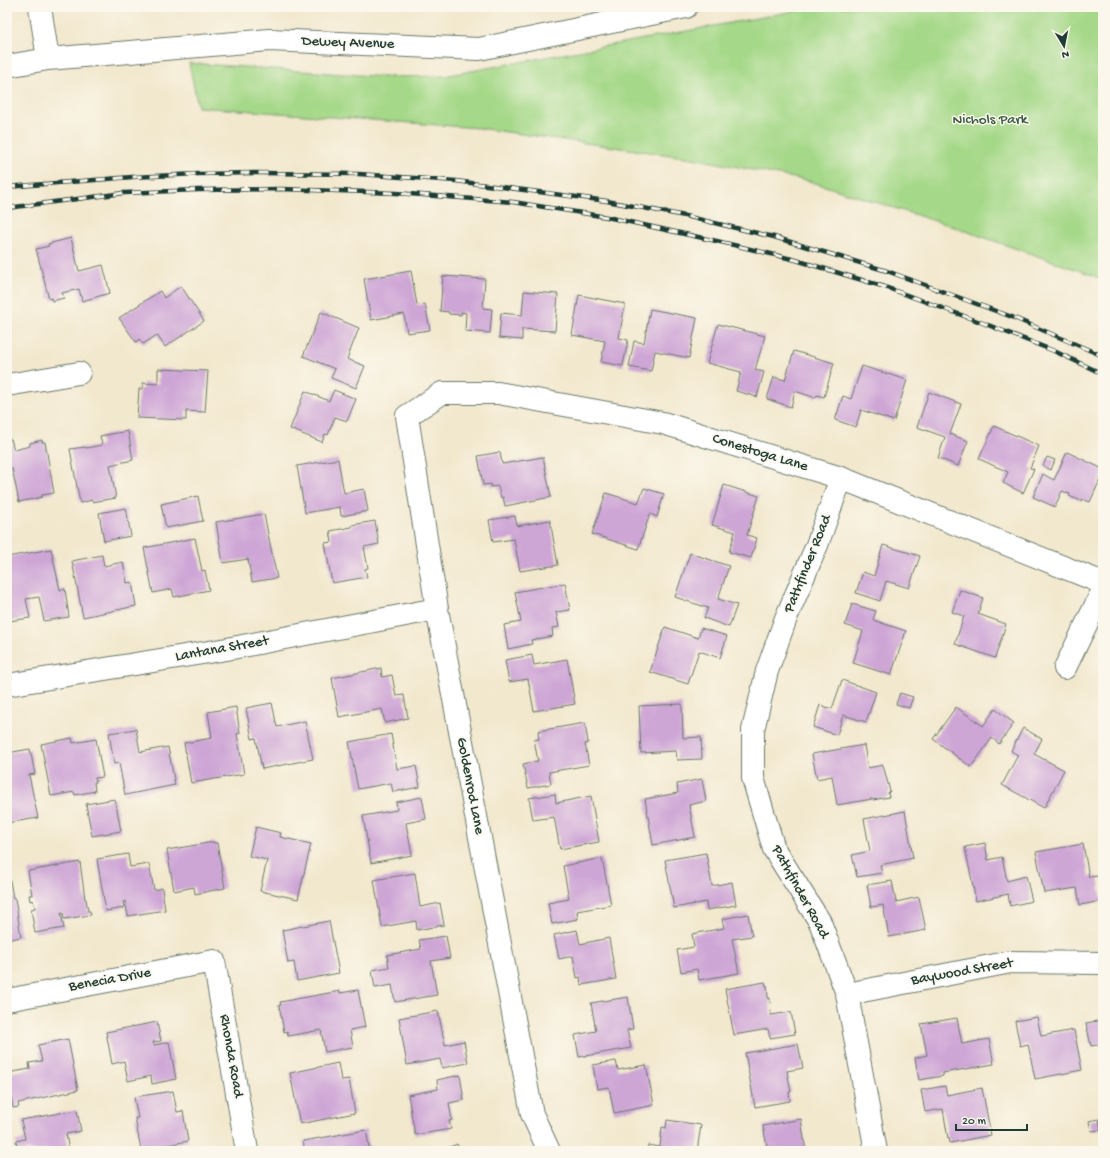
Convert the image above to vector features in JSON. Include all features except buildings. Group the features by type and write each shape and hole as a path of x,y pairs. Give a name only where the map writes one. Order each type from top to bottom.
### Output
{"street":[{"path":"40,7 48,59"},
{"name":"Dewey Avenue","path":"7,66 48,59 269,40 479,48 686,7"},
{"path":"7,385 79,373"},
{"name":"Conestoga Lane","path":"407,416 442,393 498,393 663,423 841,478 1103,582"},
{"name":"Goldenrod Lane","path":"407,416 437,609 532,1114 549,1151"},
{"name":"Pathfinder Road","path":"841,478 816,545 786,618 767,671 753,730 753,778 774,849 820,922 847,994 876,1151"},
{"path":"1065,668 1103,590"},
{"name":"Lantana Street","path":"7,685 227,649 437,609"},
{"name":"Benecia Drive","path":"7,1000 214,961"},
{"name":"Rhonda Road","path":"214,961 248,1151"},
{"name":"Baywood Street","path":"847,994 1011,962 1103,963"}],"green space":[{"name":"Nichols Park","path":"816,7 1103,7 1103,281 1092,275 954,227 809,181 692,158 478,128 198,107 189,63 386,77 444,76"}],"railway":[{"path":"7,187 132,177 198,174 359,174 456,181 607,201 685,216 774,237 887,271 1012,317 1103,356"},
{"path":"7,208 124,193 281,189 396,193 513,202 607,217 796,260 885,287 983,323 1054,351 1103,374"}]}
